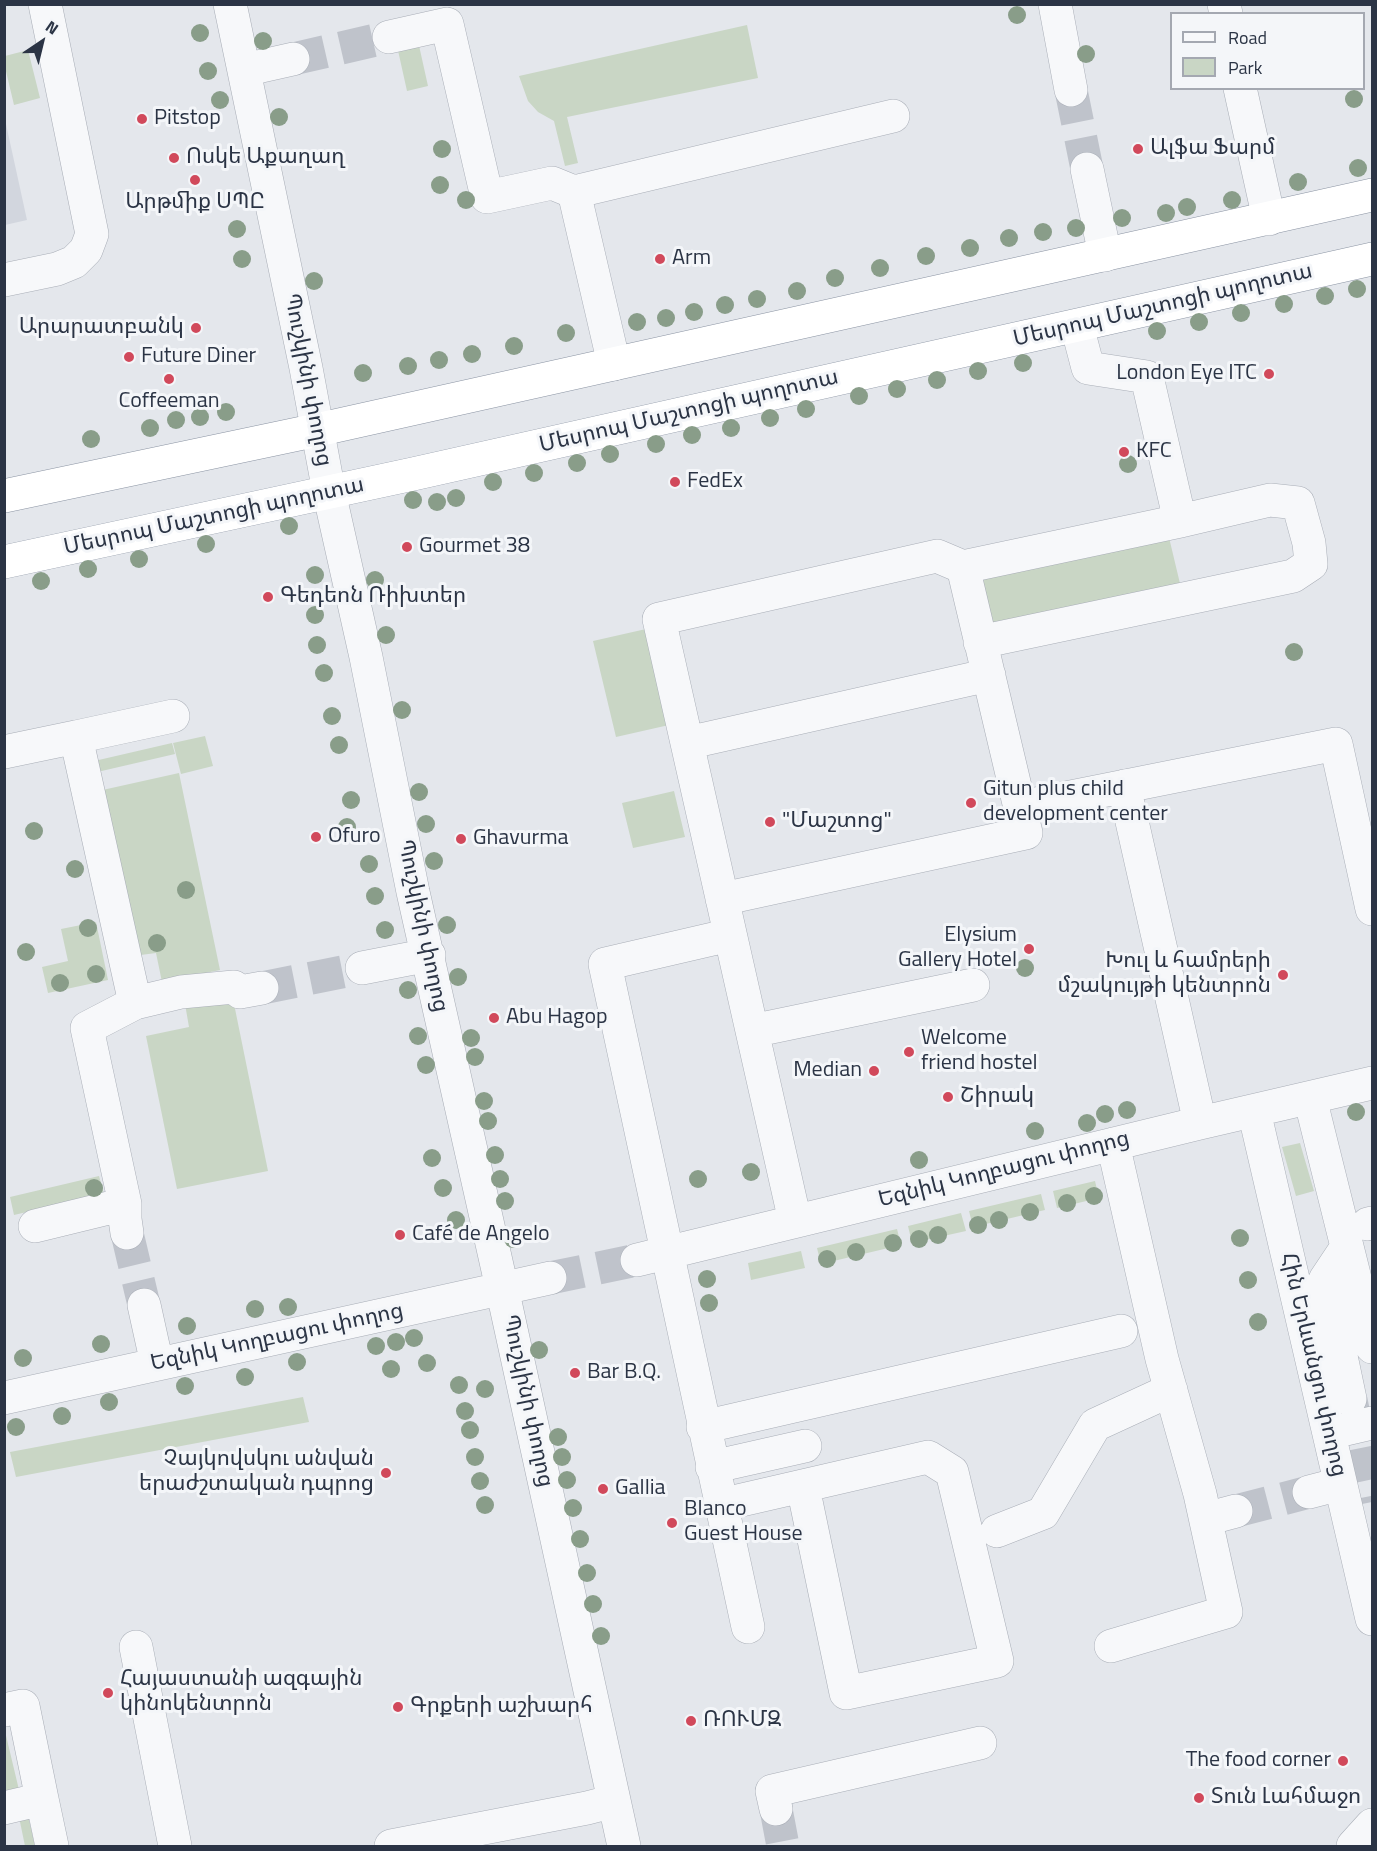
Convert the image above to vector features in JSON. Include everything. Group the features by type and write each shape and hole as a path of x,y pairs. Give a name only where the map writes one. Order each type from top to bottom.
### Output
{"highway":[{"path":"4,496 317,430 1372,195"},
{"name":"Մեսրոպ Մաշտոցի պողոտա","path":"4,562 329,492 1372,259"}],"street":[{"path":"4,280 57,269 74,262 86,250 92,234 45,4"},
{"name":"Պուշկինի փողոց","path":"230,4 413,892 429,955 624,1846"},
{"path":"1055,4 1071,90"},
{"path":"389,37 444,14 487,197 552,183 574,192 893,116"},
{"path":"244,70 293,59"},
{"path":"1240,90 1269,219"},
{"path":"1087,169 1105,255"},
{"path":"574,192 614,364"},
{"path":"1077,326 1088,368 1147,377 1180,521"},
{"path":"795,1221 659,620 937,556 963,567 1270,500 1298,502 1309,543 1311,564 1293,576 981,642"},
{"path":"722,899 1026,833 963,567"},
{"path":"687,743 989,675"},
{"path":"4,752 173,716"},
{"path":"76,737 135,1003"},
{"path":"1021,807 1336,744 1372,909"},
{"path":"1124,786 1200,1123"},
{"path":"730,935 605,964 651,1256 703,1427 748,1627"},
{"path":"362,968 429,955"},
{"path":"752,1032 973,985"},
{"path":"35,1226 126,1218 87,1028 135,1003 181,992 234,987 240,992 262,988"},
{"name":"Եզնիկ Կողբացու փողոց","path":"651,1256 1372,1083"},
{"path":"1310,1098 1362,1232 1372,1347"},
{"name":"Հին Երևանցու փողոց","path":"1254,1110 1372,1619"},
{"path":"1111,1646 1226,1612 1221,1515 1200,1494 1162,1359 1113,1144"},
{"path":"1350,1399 1325,1280 1362,1232"},
{"path":"1291,1266 1325,1280"},
{"name":"Եզնիկ Կողբացու փողոց","path":"4,1398 550,1278"},
{"path":"144,1305 157,1364"},
{"path":"703,1427 1121,1330"},
{"path":"997,1531 1043,1513 1095,1425 1171,1390"},
{"path":"1329,1433 1372,1423"},
{"path":"712,1467 805,1446"},
{"path":"720,1505 928,1457 952,1472 997,1661 846,1693 803,1487"},
{"path":"1309,1492 1340,1484"},
{"path":"136,1647 175,1846"},
{"path":"4,1710 23,1706 52,1846"},
{"path":"776,1809 772,1791 980,1743"},
{"path":"4,1808 42,1799"},
{"path":"391,1846 614,1801"},
{"path":"1353,1846 1372,1825"}],"shaded area":[{"path":"4,115 27,220 5,225 4,225"}],"green space":[{"path":"747,25 758,78 567,117 578,163 565,166 554,121 538,112 528,101 519,76"},
{"path":"418,41 428,86 407,91 397,46"},
{"path":"28,50 40,98 14,105 5,67 5,56"},
{"path":"1167,529 1182,592 991,631 977,570"},
{"path":"646,629 669,725 616,737 593,641"},
{"path":"205,736 213,766 181,774 173,743"},
{"path":"172,743 175,754 93,773 90,762"},
{"path":"179,773 220,970 162,982 156,953 133,956 98,791"},
{"path":"674,791 685,837 633,848 622,803"},
{"path":"96,922 108,980 48,993 42,967 68,961 61,929"},
{"path":"232,994 268,1171 177,1189 146,1036 189,1027 185,1004"},
{"path":"1300,1143 1314,1191 1296,1196 1282,1147"},
{"path":"99,1176 104,1194 14,1215 10,1197"},
{"path":"1095,1181 1099,1198 1057,1208 1053,1191"},
{"path":"1041,1194 1045,1210 973,1227 969,1211"},
{"path":"961,1213 966,1231 912,1243 908,1226"},
{"path":"897,1229 901,1245 821,1264 817,1248"},
{"path":"801,1251 805,1268 751,1280 748,1263"},
{"path":"303,1397 309,1422 16,1477 10,1452"},
{"path":"4,1727 19,1790 4,1793"},
{"path":"28,1815 35,1846 25,1846 19,1817"}],"tunnel":[{"path":"293,59 389,37"},
{"path":"1071,90 1087,169"},
{"path":"262,988 362,968"},
{"path":"127,1233 144,1305"},
{"path":"550,1278 637,1260"},
{"path":"1351,1400 1372,1502"},
{"path":"1236,1511 1309,1492"},
{"path":"776,1809 783,1846"}],"place":[{"name":"Pitstop","path":"142,119"},
{"name":"Ալֆա Ֆարմ","path":"1138,149"},
{"name":"Ոսկե Աքաղաղ","path":"174,158"},
{"name":"Արթմիք ՍՊԸ","path":"195,180"},
{"name":"Arm","path":"660,259"},
{"name":"Արարատբանկ","path":"196,328"},
{"name":"Future Diner","path":"129,357"},
{"name":"London Eye ITC","path":"1269,374"},
{"name":"Coffeeman","path":"169,379"},
{"name":"KFC","path":"1124,452"},
{"name":"FedEx","path":"675,482"},
{"name":"Gourmet 38","path":"407,547"},
{"name":"Գեդեոն Ռիխտեր","path":"268,597"},
{"name":"Gitun plus child development center","path":"971,803"},
{"name":"\"Մաշտոց\"","path":"770,822"},
{"name":"Ofuro","path":"316,837"},
{"name":"Ghavurma","path":"461,839"},
{"name":"Elysium Gallery Hotel","path":"1029,949"},
{"name":"Խուլ և համրերի մշակույթի կենտրոն","path":"1283,975"},
{"name":"Abu Hagop","path":"494,1018"},
{"name":"Welcome friend hostel","path":"909,1052"},
{"name":"Median","path":"874,1071"},
{"name":"Շիրակ","path":"948,1097"},
{"name":"Café de Angelo","path":"400,1235"},
{"name":"Bar B.Q.","path":"575,1373"},
{"name":"Չայկովսկու անվան երաժշտական դպրոց","path":"386,1473"},
{"name":"Gallia","path":"603,1489"},
{"name":"Blanco Guest House","path":"672,1523"},
{"name":"Հայաստանի ազգային կինոկենտրոն","path":"108,1693"},
{"name":"Գրքերի աշխարհ","path":"398,1707"},
{"name":"ՌՈՒՄԶ","path":"691,1721"},
{"name":"The food corner","path":"1343,1761"},
{"name":"Տուն Լահմաջո","path":"1199,1798"}]}
